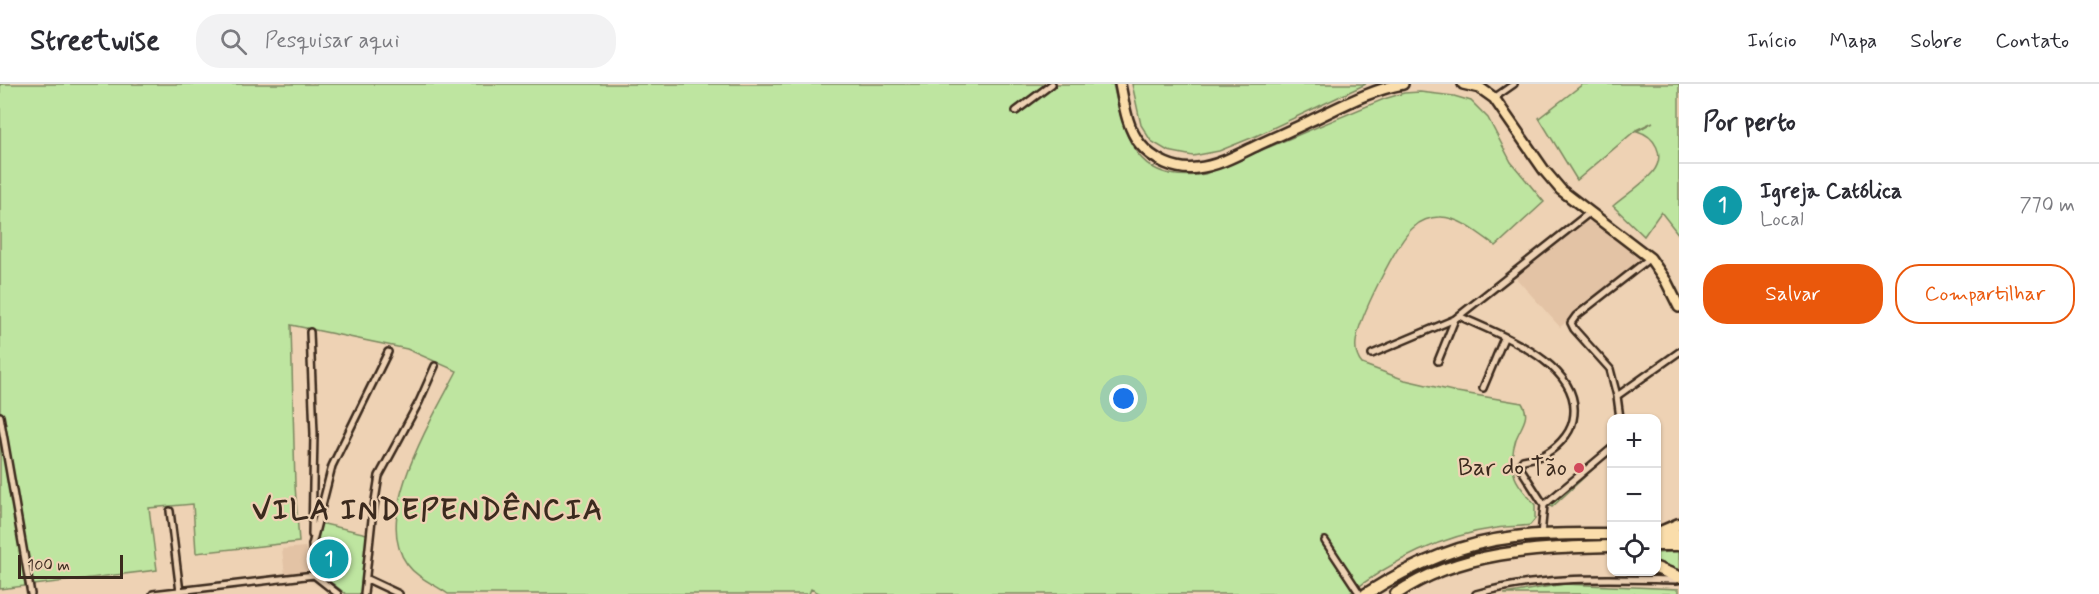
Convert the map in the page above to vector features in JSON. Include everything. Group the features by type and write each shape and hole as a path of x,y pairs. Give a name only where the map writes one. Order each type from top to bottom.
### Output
{"highway":[{"path":"1661,532 1679,524"},
{"path":"1360,594 1414,562 1437,552 1494,536 1516,533 1528,536"},
{"path":"1366,594 1427,560 1486,542 1541,535 1607,534"},
{"path":"1661,534 1679,535"},
{"path":"1661,545 1679,545"},
{"path":"1396,594 1423,579 1479,559 1514,552 1607,547"},
{"path":"1661,570 1679,579"}],"main road":[{"path":"1120,84 1131,128 1141,145 1165,163 1186,168 1216,163 1346,104 1403,84"},
{"path":"1463,84 1475,87 1494,98 1544,170 1561,190 1650,258 1666,281 1679,307"}],"street":[{"path":"1016,111 1052,84"},
{"path":"1494,98 1514,84"},
{"path":"1372,354 1457,317 1589,213"},
{"path":"1619,414 1610,369 1572,325 1572,320 1650,258"},
{"path":"1457,317 1540,357 1564,380 1570,391 1574,411 1571,427 1566,436 1543,455 1522,461 1520,468 1544,505 1541,535"},
{"path":"1438,361 1457,317"},
{"path":"310,332 314,434 312,545 314,575"},
{"path":"1483,388 1504,338"},
{"path":"312,545 332,466 388,352"},
{"path":"1617,396 1679,352"},
{"path":"364,594 379,476 419,402 435,366"},
{"path":"0,416 31,594"},
{"path":"1544,505 1607,451"},
{"path":"171,510 180,592"},
{"path":"1325,541 1360,594"},
{"path":"153,594 314,575 339,594"},
{"path":"367,579 399,594"},
{"path":"1476,594 1529,582 1566,579 1679,579"}],"shaded area":[{"path":"1587,221 1593,222 1645,259 1560,327 1514,276"},
{"path":"305,547 309,570 304,573 285,575 282,549"}],"green space":[{"path":"0,84 1113,84 1129,140 1138,154 1149,165 1163,172 1182,176 1205,174 1384,99 1404,93 1420,92 1454,96 1471,101 1488,118 1511,162 1544,202 1496,246 1469,227 1447,218 1432,218 1416,225 1398,248 1379,282 1358,331 1356,351 1362,364 1405,380 1522,403 1526,413 1516,439 1512,458 1513,468 1519,485 1535,505 1535,519 1530,525 1477,531 1418,551 1382,571 1349,594 821,594 811,589 809,594 448,594 421,577 407,564 398,544 396,520 410,466 434,413 457,371 407,349 291,325 295,485 299,542 196,553 193,504 149,508 157,570 0,589"},
{"path":"1132,84 1366,84 1256,136 1219,151 1193,156 1168,151 1151,141 1141,125"},
{"path":"1583,84 1679,84 1679,235 1661,212 1644,236 1613,206 1644,181 1657,166 1659,159 1657,147 1649,137 1637,131 1653,122 1636,130 1577,180 1539,118"},
{"path":"1589,466 1592,470 1552,507 1545,503"},
{"path":"320,523 367,534 362,594 346,594 320,574 318,535"},
{"path":"1679,551 1679,572 1661,565 1661,553"},
{"path":"1564,584 1679,589 1679,594 1504,594"}],"place":[{"name":"Bar do Tão","path":"1579,468"},
{"name":"Igreja Católica","path":"329,559"}],"district":[{"name":"VILA INDEPENDÊNCIA","path":"428,510"}]}
